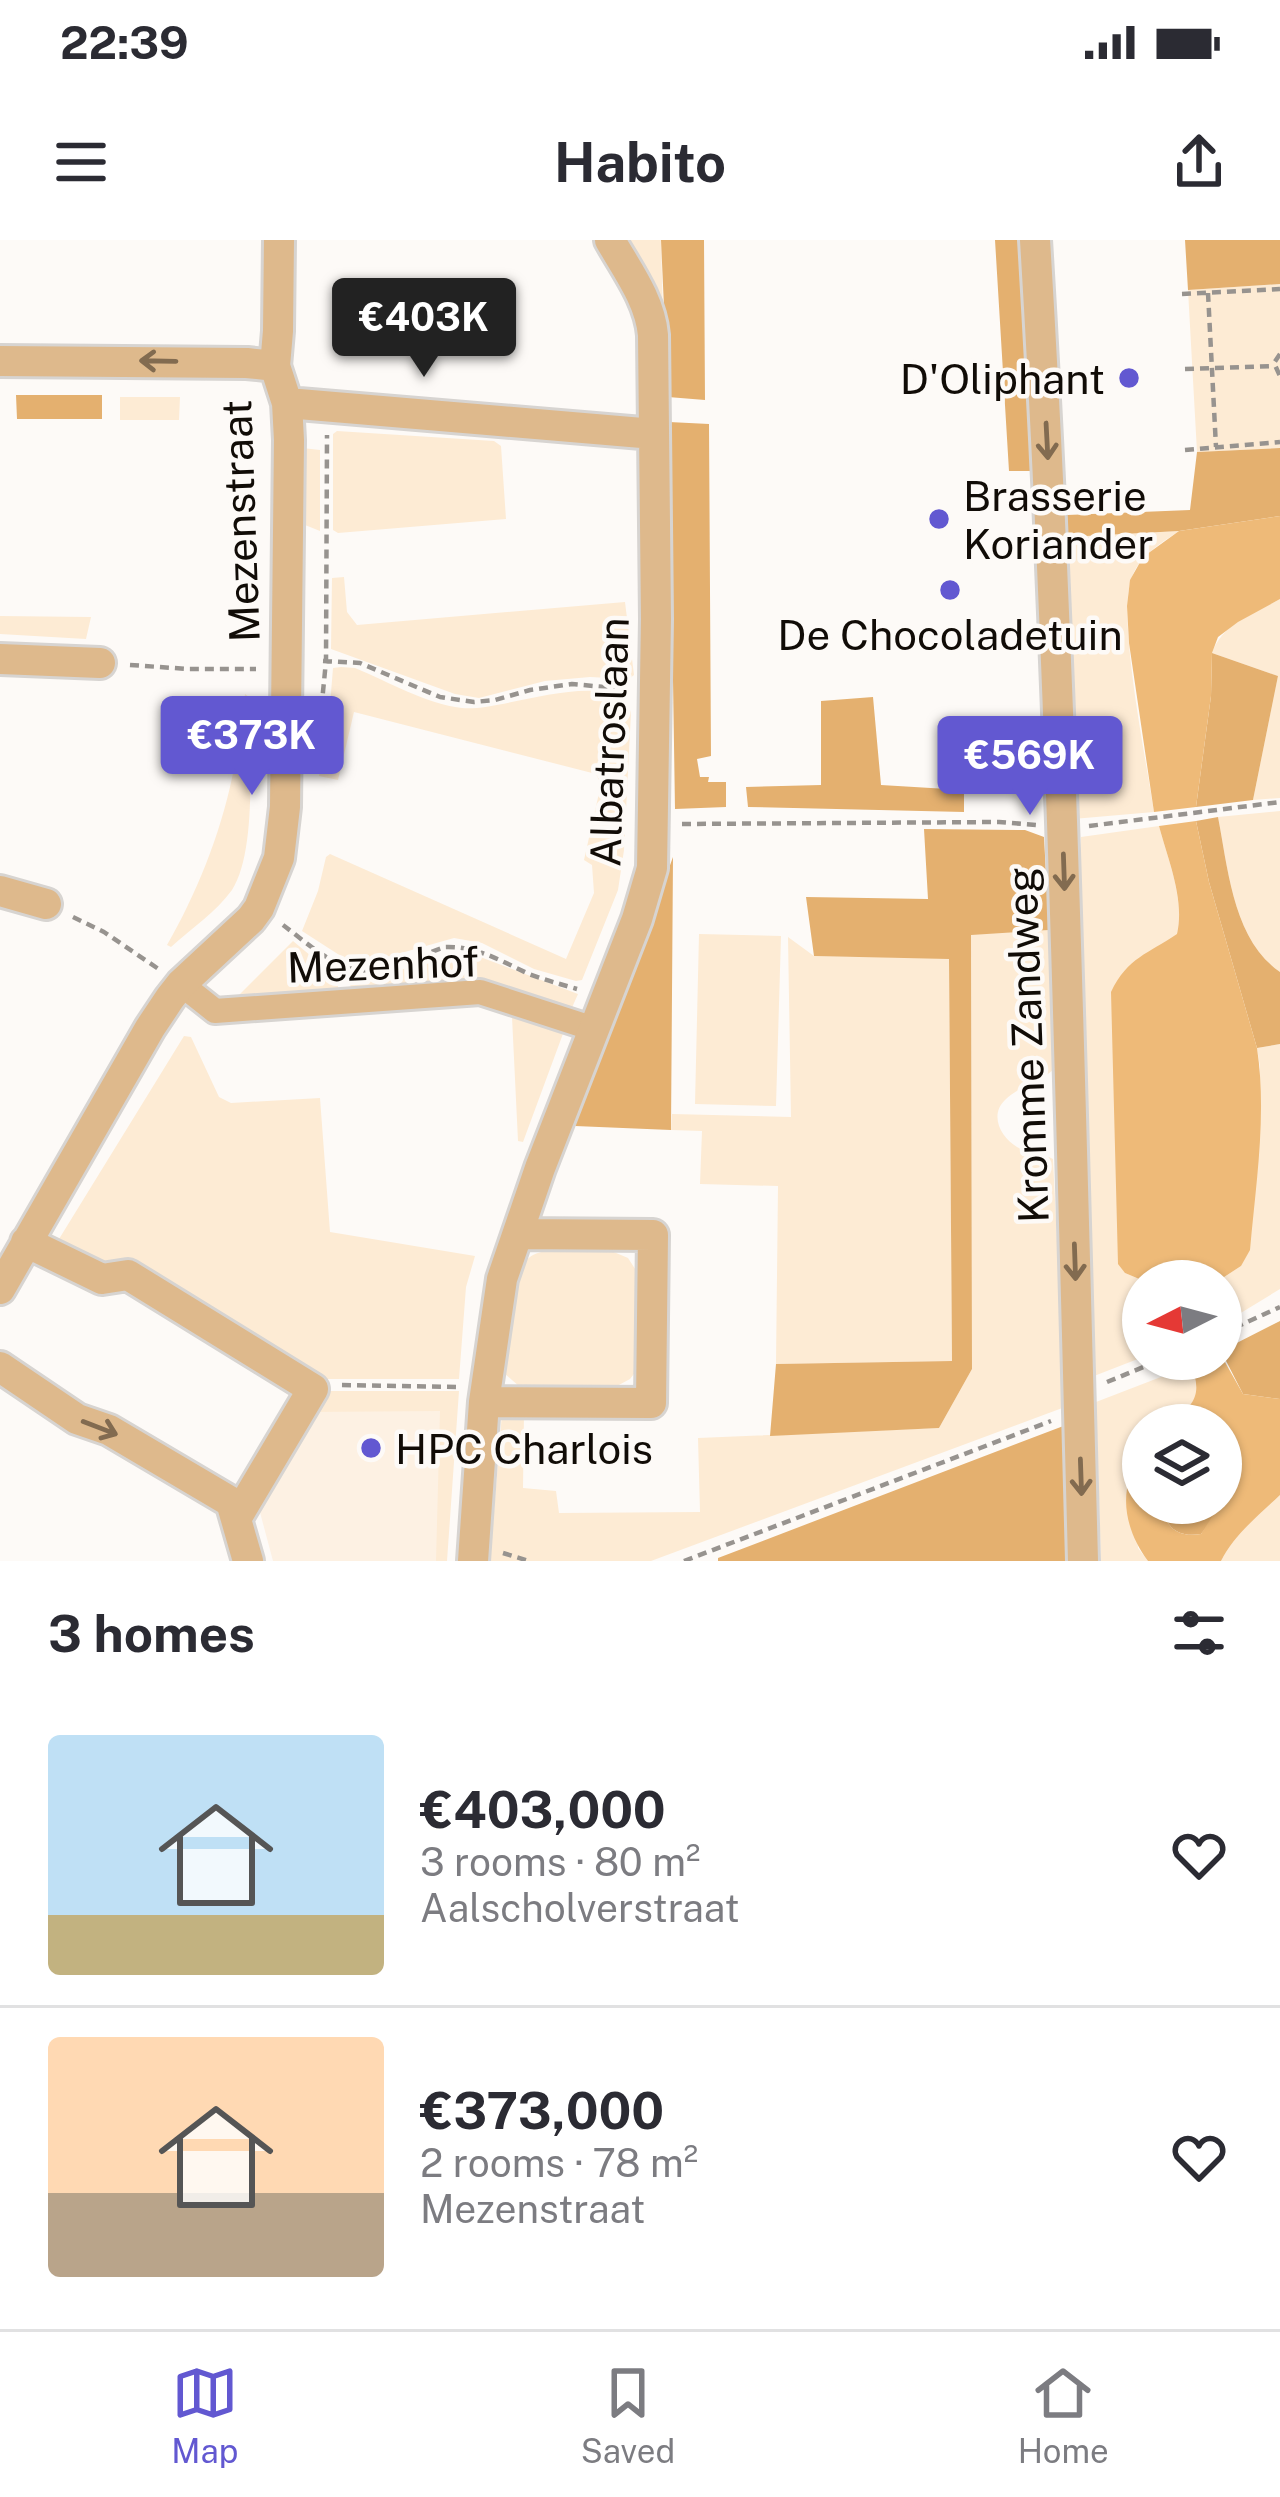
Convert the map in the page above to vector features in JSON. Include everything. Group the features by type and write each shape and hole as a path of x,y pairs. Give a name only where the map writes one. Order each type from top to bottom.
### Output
{"street":[{"name":"Mezenstraat","path":"0,1289 149,1028 181,984 259,908 276,870 282,837 289,440 287,403 274,366 279,240"},
{"name":"Albatroslaan","path":"473,1561 496,1303 540,1168 637,919 652,868 656,692 651,317 610,240"},
{"name":"Kromme Zandweg","path":"1035,240 1063,828 1083,1561"},
{"path":"0,361 274,366"},
{"path":"287,403 654,434"},
{"path":"0,659 100,663"},
{"path":"0,891 46,904"},
{"name":"Mezenhof","path":"181,984 215,1011 480,992 594,1029"},
{"path":"485,1395 651,1403 653,1235 518,1234"},
{"path":"26,1242 102,1279 128,1275 313,1389 237,1517"},
{"path":"0,1367 77,1419 110,1430 232,1502 248,1561"}],"path":[{"path":"1182,294 1280,290"},
{"path":"1208,293 1216,447"},
{"path":"1280,354 1274,366 1280,376"},
{"path":"1185,370 1274,366"},
{"path":"313,772 326,661 327,405"},
{"path":"1185,450 1280,442"},
{"path":"100,663 189,669 360,663 440,697 474,702 572,684 656,692"},
{"path":"653,824 999,821 1063,828 1280,802"},
{"path":"46,904 104,932 181,984"},
{"path":"259,908 334,961 353,969 373,970 457,946 549,981 606,996"},
{"path":"1242,1324 1280,1307"},
{"path":"684,1561 1079,1402 1122,1380"},
{"path":"313,1389 323,1385 485,1395"}],"shaded area":[{"path":"623,240 661,240 663,315"},
{"path":"661,240 704,240 705,400 668,397"},
{"path":"995,240 1020,240 1033,471 1009,471"},
{"path":"1185,240 1280,240 1280,284 1188,290"},
{"path":"1280,284 1280,448 1197,452 1188,290"},
{"path":"16,395 102,395 102,419 17,419"},
{"path":"120,397 180,397 179,420 120,420"},
{"path":"669,422 709,424 711,756 697,759 700,777 726,782 726,807 675,809"},
{"path":"333,434 494,441 501,446 506,519 338,533 333,530"},
{"path":"302,448 320,450 320,531 305,525"},
{"path":"1280,448 1280,516 1179,531 1068,537 1067,515 1190,510 1197,452"},
{"path":"1280,516 1280,599 1218,637 1212,653 1196,807 1154,812 1129,643 1130,580 1143,557 1179,531"},
{"path":"1179,531 1140,562 1128,596 1130,656 1154,812 1073,819 1068,537"},
{"path":"344,577 347,612 357,625 625,602 634,675 629,679 545,681 479,698 455,694 331,649 332,578"},
{"path":"1280,599 1280,798 1253,800 1278,676 1212,653 1231,627"},
{"path":"0,616 91,617 86,639 0,634"},
{"path":"1212,653 1278,676 1253,800 1196,807 1211,696"},
{"path":"333,668 355,668 448,706 479,708 580,691 620,698 631,712 618,890 582,980 534,969 482,943 454,938 366,963 347,960 302,931 330,854 566,959 594,893 592,865 584,860 601,784 596,774 354,712 338,780 319,776"},
{"path":"245,694 249,697 250,797 240,872 226,898 171,947 167,945 221,821"},
{"path":"873,697 881,785 964,790 964,812 748,807 746,787 821,785 821,701"},
{"path":"1280,811 1280,972 1264,958 1242,922 1218,817"},
{"path":"1218,817 1242,922 1264,958 1280,972 1280,1044 1257,1048 1209,882 1196,821"},
{"path":"1196,821 1257,1048 1261,1123 1250,1250 1242,1264 1242,1260 1122,1260 1122,1269 1118,1264 1111,992 1132,964 1177,934 1177,893 1159,826"},
{"path":"1159,826 1179,908 1177,935 1165,942 1127,1260 1122,1260 1122,1365 1094,1376 1086,1369 1075,974 1081,837"},
{"path":"924,829 1025,830 1044,837 1049,930 971,935 972,1369 939,1428 770,1436 776,1364 952,1361 949,959 814,956 806,897 928,899"},
{"path":"673,857 671,1130 575,1126"},
{"path":"1049,930 1053,1070 1005,1100 998,1119 1011,1143 1053,1159 1065,1407 651,1561 490,1561 502,1413 524,1413 523,1488 556,1491 559,1513 700,1512 698,1438 939,1428 972,1369 971,934"},
{"path":"699,934 781,936 776,1106 695,1104"},
{"path":"788,937 814,956 949,958 952,1361 776,1364 778,1186 700,1184 702,1131 671,1130 672,1114 791,1117"},
{"path":"293,941 335,976 336,994 238,996"},
{"path":"461,953 578,994 570,1012 350,991 351,977 389,973"},
{"path":"520,1010 564,1031 523,1142 518,1141 512,1017"},
{"path":"184,1036 191,1037 219,1097 231,1103 320,1098 330,1232 475,1256 466,1287 459,1379 326,1379 298,1372 59,1239"},
{"path":"1280,1044 1280,1289 1242,1312 1242,1260 1260,1067 1257,1048"},
{"path":"609,1250 628,1258 641,1278 641,1365 617,1386 520,1387 505,1374 504,1361 511,1303 525,1262 549,1251"},
{"path":"1280,1321 1280,1399 1243,1394 1236,1380 1242,1380 1242,1340"},
{"path":"1153,1380 1194,1380 1193,1404 1122,1404 1122,1524 1137,1524 1138,1548 1148,1561 1101,1561 1096,1402"},
{"path":"1235,1380 1243,1394 1280,1399 1280,1495 1240,1534 1221,1561 1148,1561 1130,1524 1170,1524 1185,1534 1201,1534 1207,1524 1242,1524 1242,1404 1190,1404 1196,1381"},
{"path":"319,1391 459,1391 447,1561 436,1561 440,1411 307,1412"},
{"name":"HPC Charlois","path":"457,1393 445,1561 273,1561 257,1501 322,1394"},
{"path":"1066,1425 1065,1561 718,1561 718,1558"},
{"path":"1280,1495 1280,1561 1221,1561 1240,1534"},
{"path":"1170,1524 1209,1524 1201,1534 1173,1529"}],"place":[{"name":"D'Oliphant","path":"1129,378"},
{"name":"Brasserie Koriander","path":"939,519"},
{"name":"De Chocoladetuin","path":"950,590"},
{"name":"HPC Charlois","path":"371,1448"}]}
